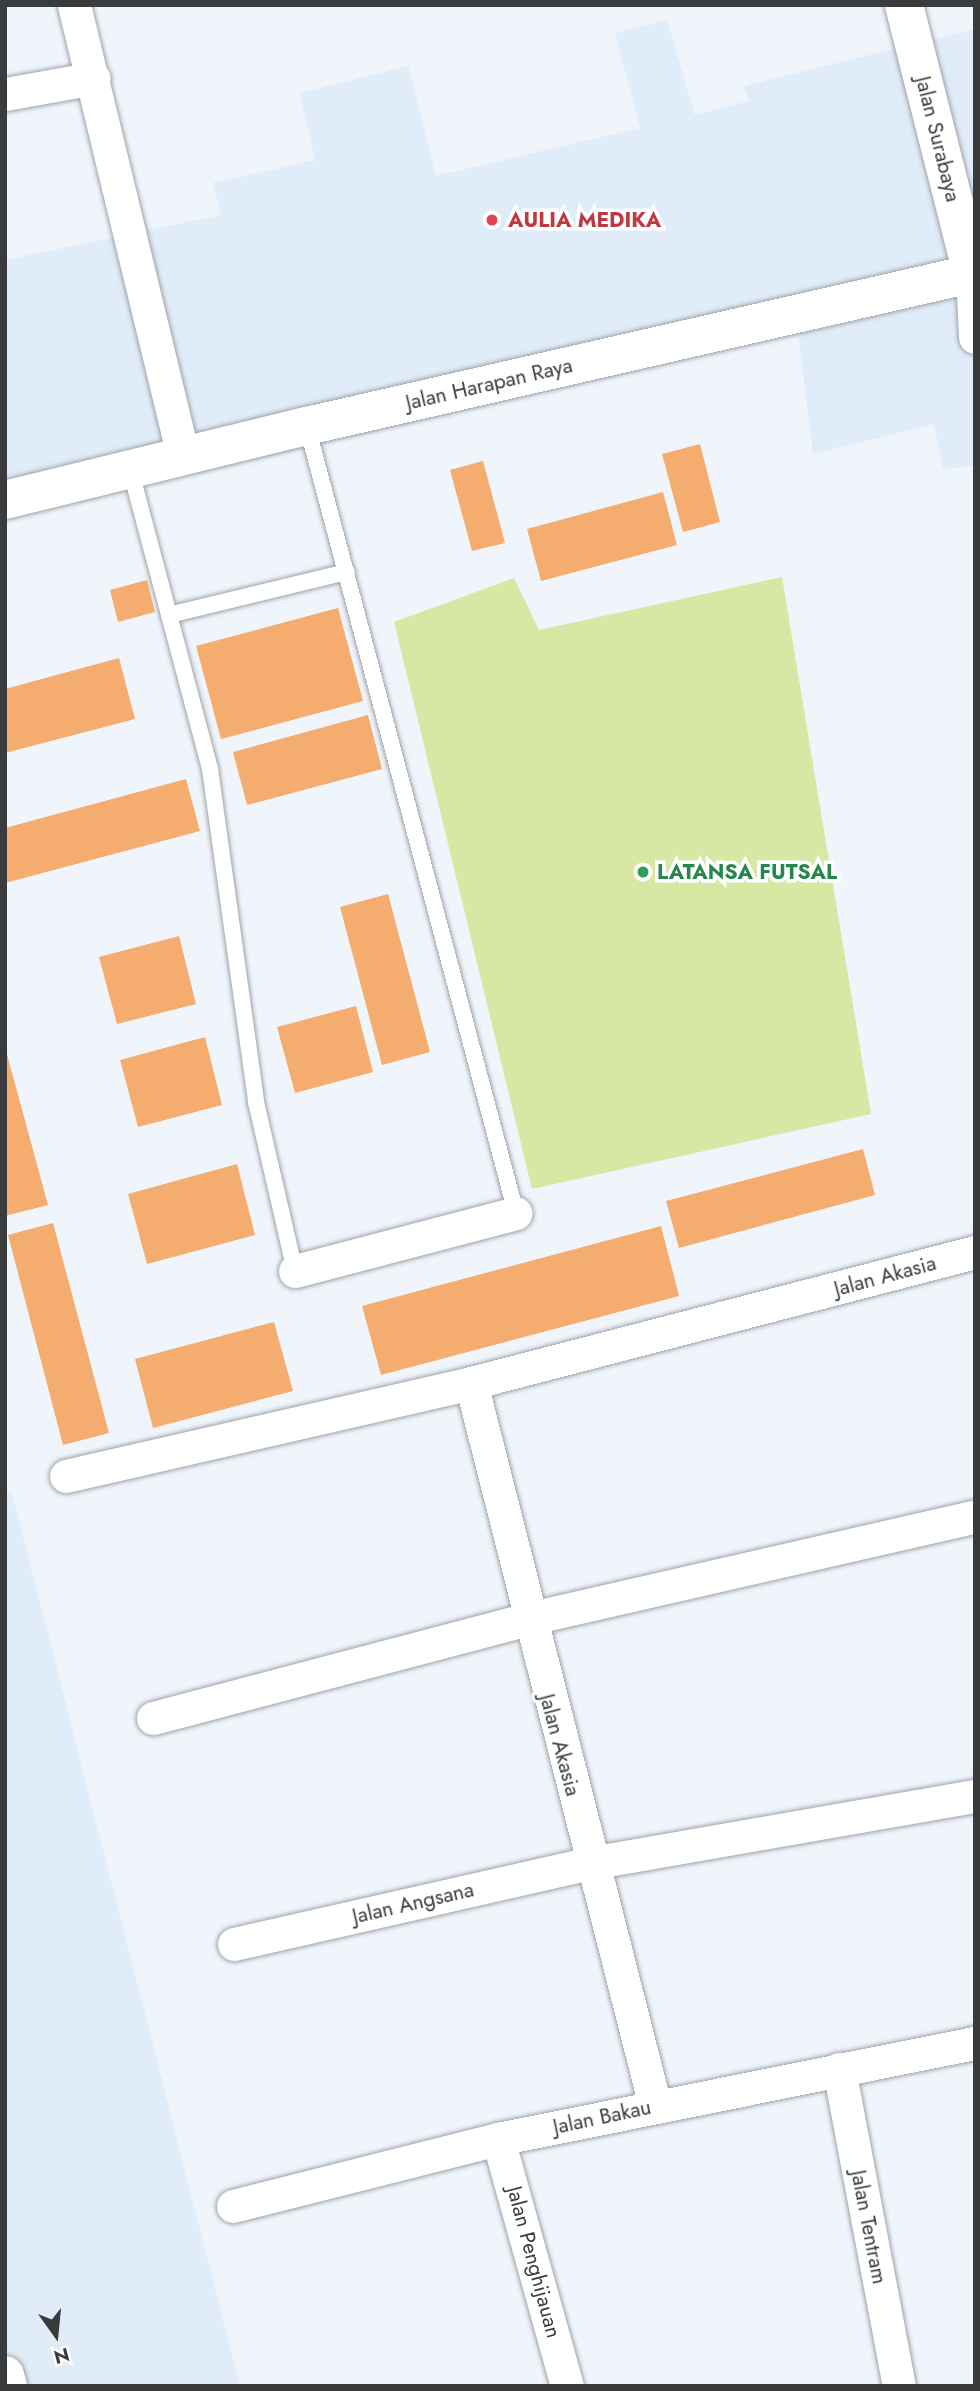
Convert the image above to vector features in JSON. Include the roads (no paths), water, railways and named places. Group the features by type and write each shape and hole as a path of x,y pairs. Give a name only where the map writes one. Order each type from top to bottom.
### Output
{"main road":[{"name":"Jalan Surabaya","path":"904,5 974,273"},
{"name":"Jalan Harapan Raya","path":"5,500 131,472 307,426 974,273"},
{"path":"5,2375 8,2386"}],"street":[{"path":"74,5 94,78 183,457"},
{"path":"5,94 94,78"},
{"path":"974,273 975,337"},
{"path":"295,1271 516,1213"},
{"name":"Jalan Akasia","path":"66,1476 471,1383 975,1252"},
{"name":"Jalan Akasia","path":"471,1383 527,1619 655,2106"},
{"path":"153,1718 527,1619 974,1517"},
{"name":"Jalan Angsana","path":"234,1944 592,1863 975,1796"},
{"name":"Jalan Bakau","path":"233,2206 498,2139 975,2043"},
{"name":"Jalan Tentram","path":"839,2069 899,2386"},
{"name":"Jalan Penghijauan","path":"498,2139 567,2386"}],"lane":[{"path":"307,426 516,1213"},
{"path":"131,472 210,769 256,1102 295,1271"},
{"path":"169,615 347,572"}],"place":[{"name":"AULIA MEDIKA","path":"492,220"},
{"name":"LATANSA FUTSAL","path":"643,872"}]}
